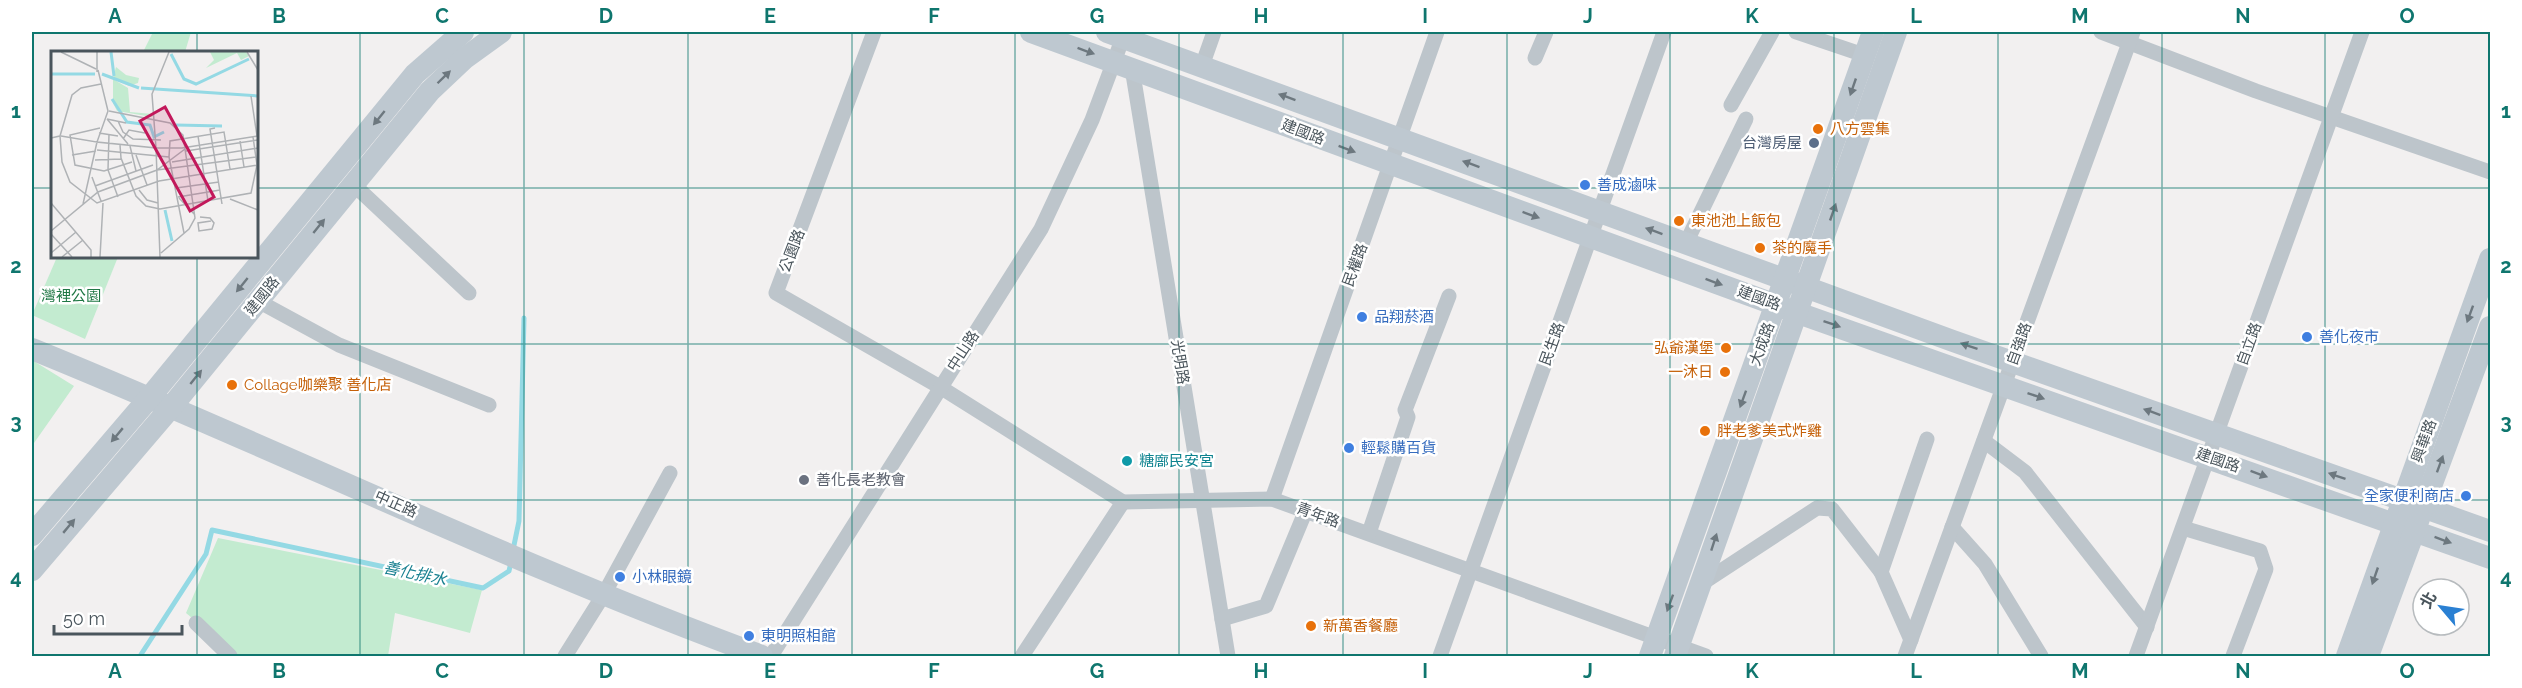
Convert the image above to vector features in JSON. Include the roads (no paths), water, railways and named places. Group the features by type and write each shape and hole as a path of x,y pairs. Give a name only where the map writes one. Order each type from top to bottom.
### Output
{"street":[{"name":"建國路","path":"32,535 150,397 416,74 463,32"},
{"name":"公園路","path":"874,32 776,292 940,387"},
{"name":"建國路","path":"1031,32 1798,313 2209,456 2490,558"},
{"path":"1202,66 1215,32"},
{"name":"民權路","path":"1272,499 1437,32"},
{"path":"1535,58 1546,32"},
{"name":"民生路","path":"1440,657 1664,32"},
{"path":"1731,105 1772,32"},
{"path":"1796,32 1864,55"},
{"name":"大成路","path":"1654,648 1872,32"},
{"name":"大成路","path":"1677,651 1896,32"},
{"path":"2101,32 2132,37 2256,91 2490,172"},
{"name":"自立路","path":"2136,657 2362,32"},
{"name":"建國路","path":"1118,33 1807,288 2403,498 2490,531"},
{"name":"中山路","path":"771,657 1041,228 1092,120 1123,65 1118,33"},
{"name":"建國路","path":"32,570 172,406 430,91 493,37"},
{"name":"自強路","path":"1905,657 2132,37"},
{"name":"光明路","path":"1123,65 1203,500 1228,657"},
{"path":"1686,243 1746,119"},
{"path":"353,184 469,293"},
{"name":"興華路","path":"2347,657 2490,260"},
{"path":"1369,533 1408,417 1405,410 1449,296"},
{"path":"258,301 339,345 489,405"},
{"name":"興華路","path":"2368,657 2490,327"},
{"name":"中正路","path":"32,349 172,406 604,594 762,657"},
{"path":"940,387 1123,502 1022,657"},
{"path":"1881,572 1927,439"},
{"path":"1984,441 2025,472 2147,627"},
{"path":"565,657 604,594 670,473"},
{"name":"青年路","path":"1123,502 1272,499 1470,571 1654,648 1706,657"},
{"path":"1701,584 1817,508 1832,509 1881,572 1911,640"},
{"path":"1222,619 1266,606 1306,510"},
{"path":"1952,527 1985,564 2041,657"},
{"path":"2183,528 2260,551 2266,569 2233,657"},
{"path":"196,623 230,657"}],"waterway":[{"name":"善化排水","path":"513,550 519,521 524,318"},
{"name":"善化排水","path":"140,656 206,554 212,530 483,588 509,571 511,562"}],"place":[{"name":"八方雲集","path":"1818,129"},
{"name":"台灣房屋","path":"1814,143"},
{"name":"善成滷味","path":"1585,185"},
{"name":"東池池上飯包","path":"1679,221"},
{"name":"茶的魔手","path":"1760,248"},
{"name":"品翔菸酒","path":"1362,317"},
{"name":"善化夜市","path":"2307,337"},
{"name":"弘爺漢堡","path":"1726,348"},
{"name":"一沐日","path":"1725,372"},
{"name":"Collage咖樂聚 善化店","path":"232,385"},
{"name":"胖老爹美式炸雞","path":"1705,431"},
{"name":"輕鬆購百貨","path":"1349,448"},
{"name":"糖廍民安宮","path":"1127,461"},
{"name":"善化長老教會","path":"804,480"},
{"name":"全家便利商店","path":"2466,496"},
{"name":"小林眼鏡","path":"620,577"},
{"name":"新萬香餐廳","path":"1311,626"},
{"name":"東明照相館","path":"749,636"}],"park label":[{"name":"灣裡公園","path":"71,296"}]}
